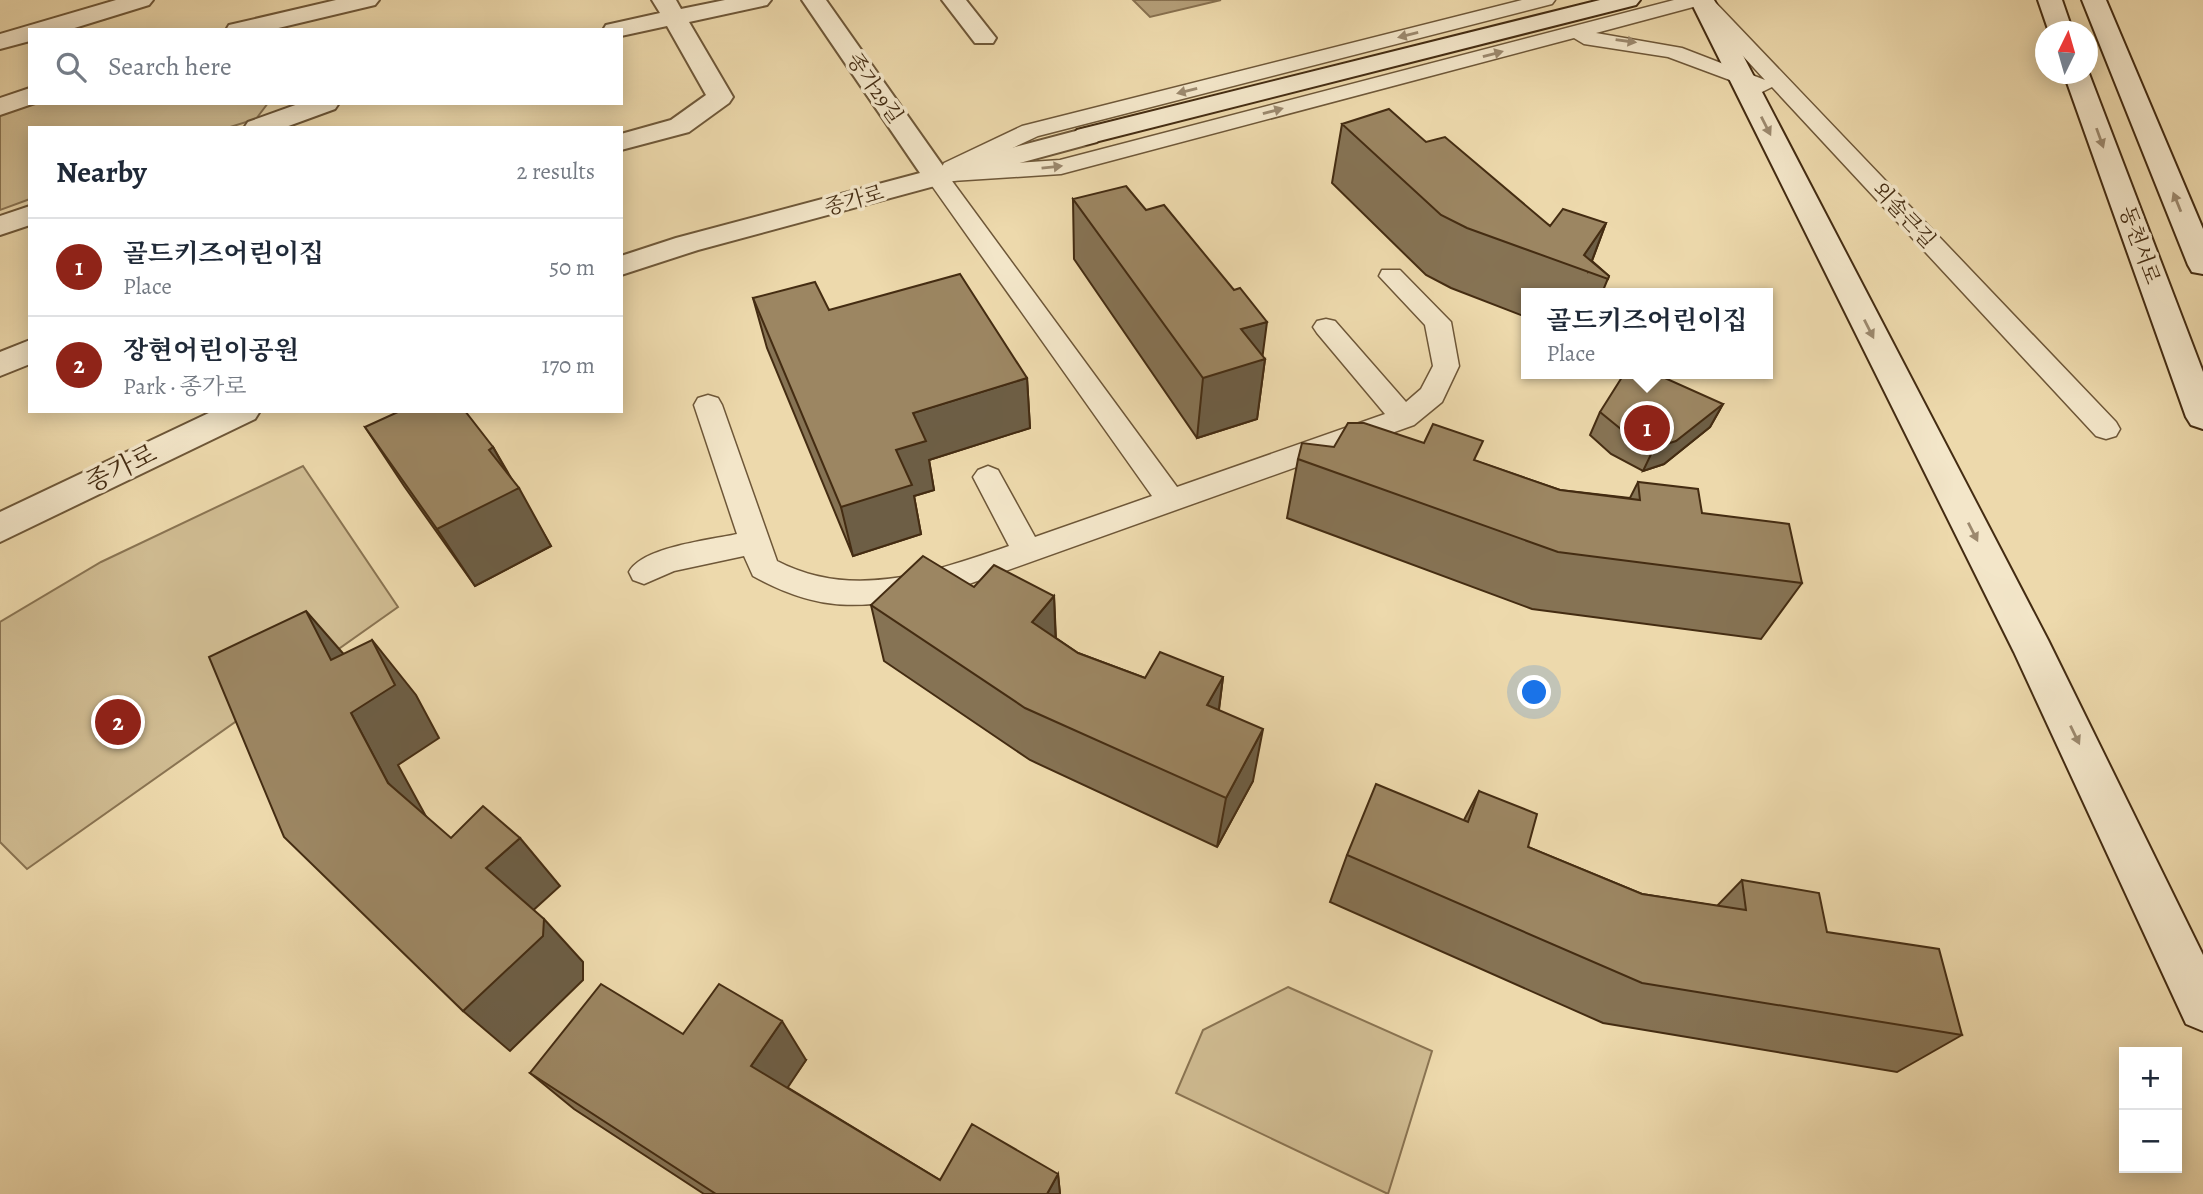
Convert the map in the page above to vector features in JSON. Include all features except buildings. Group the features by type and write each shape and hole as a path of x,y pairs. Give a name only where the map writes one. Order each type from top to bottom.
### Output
{"main road":[{"path":"48,28 141,0"},
{"path":"251,0 254,28 367,0"},
{"path":"620,28 668,9 759,0"},
{"name":"종가29길","path":"814,0 936,176"},
{"path":"954,0 984,38"},
{"name":"종가로","path":"623,265 687,244 1087,136 1628,0"},
{"path":"1701,0 2034,652 2203,1007"},
{"path":"2050,0 2057,21"},
{"name":"동천서로","path":"2094,0 2203,265"},
{"path":"623,141 680,127 720,97 668,9"},
{"path":"0,42 28,34"},
{"name":"동천서로","path":"2081,84 2203,417"},
{"path":"0,107 28,97"},
{"path":"264,126 314,111"},
{"path":"0,226 28,216"},
{"path":"0,365 28,352"},
{"name":"종가로","path":"0,528 239,413"}],"lane":[{"path":"936,176 1030,131 1545,0"},
{"path":"936,176 1061,167 1701,0"},
{"name":"외솔큰길","path":"1701,0 2106,429"},
{"path":"1558,37 1642,44 1690,56 1740,75 1802,106"},
{"path":"936,176 1170,499"},
{"path":"708,405 764,568 798,586 859,595 938,583 1404,418 1433,395 1446,366 1438,322 1391,276"},
{"path":"1326,327 1404,418"},
{"path":"988,477 1027,550"},
{"path":"644,572 667,561 754,542"}],"shaded area":[{"path":"1133,0 1221,0 1150,17"},
{"path":"28,104 266,105 256,119 233,126 28,126 28,200 0,210 0,113"},
{"path":"303,466 398,607 27,869 0,842 0,622 101,562"},
{"path":"1288,987 1432,1051 1388,1194 1176,1093 1203,1030"}],"place":[{"name":"골드키즈어린이집","path":"1647,428"},
{"name":"장현어린이공원","path":"118,722"}]}
